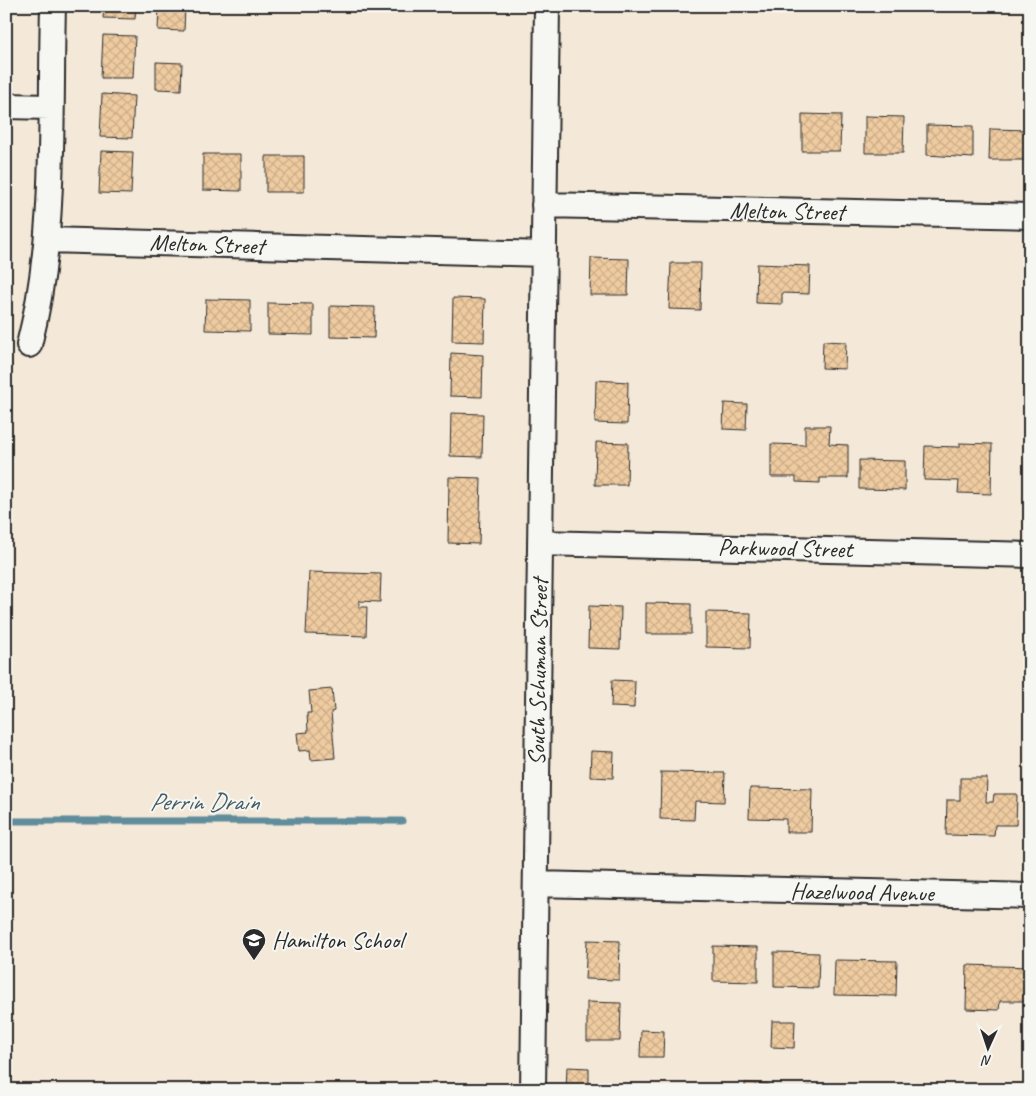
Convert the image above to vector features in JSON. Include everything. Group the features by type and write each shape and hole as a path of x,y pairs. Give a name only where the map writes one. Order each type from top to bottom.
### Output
{"street":[{"path":"29,345 39,307 47,240 53,6"},
{"name":"South Schuman Street","path":"533,1090 547,6"},
{"path":"6,106 50,108"},
{"name":"Melton Street","path":"544,205 1030,216"},
{"name":"Melton Street","path":"47,240 544,254"},
{"name":"Parkwood Street","path":"540,543 1030,555"},
{"name":"Hazelwood Avenue","path":"536,884 1030,896"}],"building":[{"path":"104,6 136,6 135,19 103,18"},
{"path":"159,6 185,6 184,31 158,30"},
{"path":"103,35 135,36 133,78 101,78"},
{"path":"156,62 182,63 181,90 156,89"},
{"path":"102,94 134,96 132,138 100,137"},
{"path":"802,114 841,115 840,151 802,151"},
{"path":"865,116 904,117 903,153 865,153"},
{"path":"927,125 973,126 973,158 927,155"},
{"path":"990,129 1030,130 1030,160 989,160"},
{"path":"101,151 133,152 131,194 99,193"},
{"path":"203,154 241,154 241,191 203,190"},
{"path":"266,156 304,156 304,192 266,192"},
{"path":"591,258 629,259 628,295 590,295"},
{"path":"671,263 701,263 700,310 669,309"},
{"path":"757,264 810,266 809,294 782,293 782,304 756,303"},
{"path":"453,298 485,299 484,342 452,341"},
{"path":"206,299 250,300 250,331 205,330"},
{"path":"268,303 313,304 313,335 268,334"},
{"path":"330,306 375,307 374,338 330,337"},
{"path":"823,341 846,342 845,369 822,368"},
{"path":"451,353 483,355 482,397 450,396"},
{"path":"596,380 628,382 627,424 595,423"},
{"path":"724,403 747,404 746,430 723,429"},
{"path":"451,413 483,414 482,457 450,456"},
{"path":"805,426 830,426 829,444 848,445 848,478 820,478 820,483 796,482 796,477 771,477 771,444 805,445"},
{"path":"596,442 628,443 627,485 595,485"},
{"path":"960,443 992,444 991,494 958,493 959,481 924,480 925,446 960,447"},
{"path":"859,460 905,461 905,490 859,489"},
{"path":"449,477 481,478 479,544 448,543"},
{"path":"309,572 381,574 380,602 359,601 359,607 367,607 366,636 306,634"},
{"path":"646,603 691,604 691,634 646,634"},
{"path":"589,606 621,607 620,649 588,648"},
{"path":"706,612 751,613 750,648 706,647"},
{"path":"612,680 635,681 634,708 611,707"},
{"path":"332,689 334,711 331,712 335,758 311,760 310,750 299,751 297,733 308,732 307,713 311,713 309,691"},
{"path":"591,751 614,752 613,778 590,777"},
{"path":"661,772 725,773 724,802 695,801 694,820 660,819"},
{"path":"960,778 987,778 986,802 993,802 994,794 1017,794 1016,825 995,825 994,836 946,835 947,800 960,800"},
{"path":"750,788 812,789 811,832 786,832 786,819 749,818"},
{"path":"587,940 620,941 619,980 585,979"},
{"path":"713,946 758,947 758,982 713,981"},
{"path":"774,952 819,953 818,988 774,987"},
{"path":"835,960 897,961 896,996 834,995"},
{"path":"967,965 1030,967 1030,1001 1000,1001 999,1010 966,1009"},
{"path":"587,1002 621,1003 620,1041 587,1041"},
{"path":"772,1021 795,1021 794,1048 771,1047"},
{"path":"641,1030 664,1031 663,1057 640,1057"},
{"path":"567,1067 589,1068 589,1090 566,1090"},
{"path":"745,1083 768,1084 768,1090 745,1090"},
{"path":"807,1086 830,1087 829,1090 806,1090"}],"waterway":[{"name":"Perrin Drain","path":"6,821 402,821"}],"place":[{"name":"Hamilton School","path":"254,961"}]}
